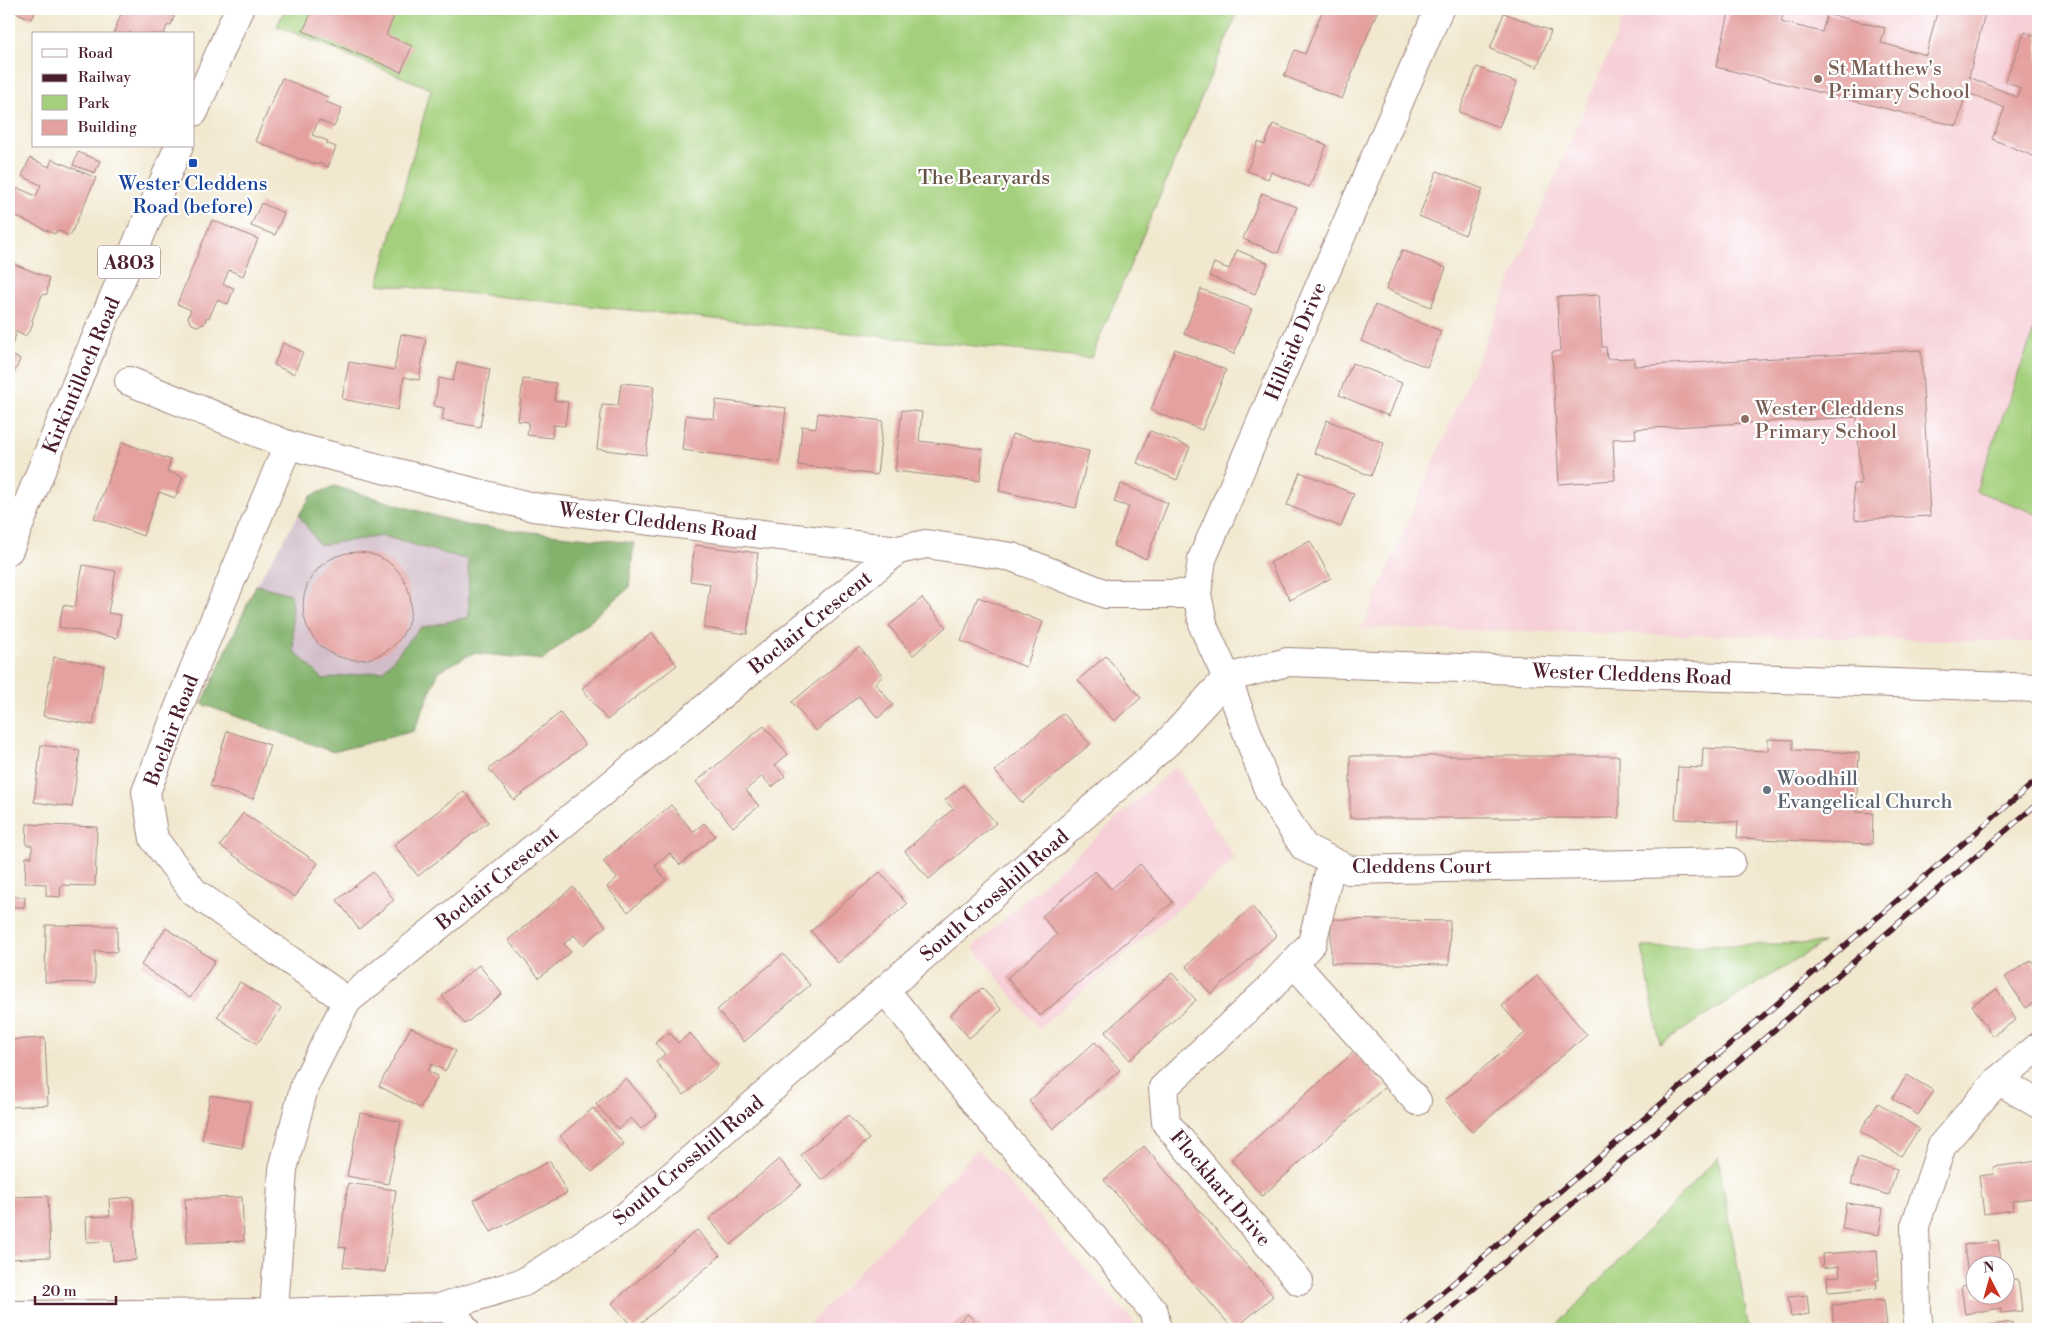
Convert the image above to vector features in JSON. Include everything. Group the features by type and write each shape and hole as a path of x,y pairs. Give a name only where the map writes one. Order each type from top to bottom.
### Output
{"street":[{"path":"195,110 238,9"},
{"name":"Hillside Drive","path":"1227,678 1204,628 1197,594 1204,554 1439,9"},
{"name":"Kirkintilloch Road","path":"9,550 16,507 178,148"},
{"name":"Wester Cleddens Road","path":"129,381 288,445 533,507 898,550 926,544 1012,557 1106,594 1197,594"},
{"name":"Boclair Road","path":"288,445 193,672 146,792 154,840 194,892 347,1001"},
{"name":"Boclair Crescent","path":"274,1313 283,1169 305,1084 347,1001 898,550"},
{"name":"Wester Cleddens Road","path":"1227,678 1287,662 2038,688"},
{"name":"Cleddens Court","path":"1227,678 1269,792 1304,847 1349,870 1731,862"},
{"name":"South Crosshill Road","path":"9,1315 274,1313 438,1308 524,1282 625,1216 1167,743 1227,678"},
{"name":"Flockhart Drive","path":"1299,1281 1166,1123 1163,1088 1269,989 1312,943 1332,861"},
{"path":"1294,962 1417,1101"},
{"path":"885,990 986,1116 1107,1253 1154,1312 1157,1329"},
{"path":"1919,1329 1915,1226 1942,1144 1998,1080 2038,1047"},
{"path":"1998,1080 2038,1104"},
{"path":"448,1306 464,1329"}],"shaded area":[{"name":"Wester Cleddens Primary School","path":"1627,9 2038,9 2038,642 1357,628 1364,625"},
{"path":"299,515 319,545 383,536 468,560 469,617 420,628 384,671 323,679 294,651 291,594 256,585"},
{"path":"1176,766 1235,859 1039,1029 973,947"},
{"path":"978,1149 1140,1329 804,1329"}],"green space":[{"name":"The Bearyards","path":"285,9 1239,9 1091,358 378,284 431,89 277,26"},
{"path":"2038,319 2038,514 1976,491"},
{"path":"334,486 466,525 634,543 629,588 543,660 473,653 439,671 414,731 333,752 202,704 256,585 291,594 294,651 323,679 383,671 420,628 469,617 468,560 383,536 319,545 299,515 311,496"},
{"path":"1823,943 1660,1044 1642,947"},
{"path":"1718,1157 1749,1329 1553,1329"}],"building":[{"path":"19,9 37,9 32,19 17,13"},
{"path":"123,9 174,9 171,25 167,26 165,32 114,32"},
{"path":"313,9 397,9 386,35 412,46 401,72 303,31"},
{"path":"1323,9 1378,9 1342,99 1284,76 1295,50 1305,54"},
{"path":"1730,9 1785,9 1781,22 1822,32 1827,14 1885,28 1881,43 1926,55 1938,9 1986,9 1969,77 2017,97 2020,88 2005,81 2025,32 2034,36 2038,27 2038,158 1992,139 2005,108 1966,92 1957,126 1716,67"},
{"path":"1504,13 1551,31 1537,67 1490,49"},
{"path":"1477,67 1517,83 1499,127 1459,112"},
{"path":"282,78 328,97 326,102 342,108 334,127 319,120 312,135 328,141 326,143 336,147 328,167 319,163 318,165 302,160 255,141"},
{"path":"1273,124 1327,145 1309,187 1271,172 1268,179 1247,171 1258,142 1265,145"},
{"path":"78,152 100,161 95,173 73,165"},
{"path":"30,158 49,167 52,159 96,178 70,236 57,230 55,234 9,213 9,208 18,188 36,196 41,185 22,176"},
{"path":"1437,171 1483,189 1465,235 1419,216"},
{"path":"1262,193 1297,207 1278,253 1243,239"},
{"path":"261,203 284,213 275,235 251,226"},
{"path":"212,220 258,239 243,276 229,270 223,284 234,288 228,304 217,300 209,318 207,317 204,324 197,326 190,323 188,317 191,310 177,304"},
{"path":"1237,250 1268,263 1255,294 1209,276 1214,263 1229,269"},
{"path":"1402,250 1446,268 1431,307 1386,289"},
{"path":"9,262 49,278 47,294 42,295 32,320 31,329 25,336 9,329"},
{"path":"1201,289 1252,309 1234,354 1184,334"},
{"path":"1599,295 1602,347 1606,347 1607,359 1634,358 1634,366 1921,350 1930,516 1855,520 1853,484 1861,484 1857,417 1635,429 1636,438 1613,439 1615,480 1559,484 1552,352 1560,351 1557,297"},
{"path":"1375,305 1441,331 1427,367 1361,341"},
{"path":"9,332 16,335 9,352"},
{"path":"401,334 426,339 419,380 404,377 398,410 342,399 349,362 394,370"},
{"path":"283,343 303,352 294,374 274,365"},
{"path":"1175,349 1226,370 1202,430 1151,410"},
{"path":"9,354 20,359 9,386"},
{"path":"457,362 490,369 480,427 442,420 444,408 434,406 439,378 453,381"},
{"path":"1352,363 1402,383 1389,416 1339,395"},
{"path":"523,379 556,383 554,400 568,402 565,426 553,425 552,438 527,435 529,422 518,421"},
{"path":"621,383 654,386 646,455 597,449 602,405 618,406"},
{"path":"716,400 786,408 780,462 682,450 686,415 714,419"},
{"path":"902,410 922,412 919,441 983,449 980,481 895,471"},
{"path":"818,413 883,421 877,475 798,465 802,426 816,428"},
{"path":"1327,420 1384,443 1371,476 1314,453"},
{"path":"1150,431 1190,447 1177,480 1137,463"},
{"path":"1012,434 1089,451 1076,508 999,491"},
{"path":"122,442 171,460 167,471 183,477 175,498 159,492 143,536 94,518"},
{"path":"1300,472 1354,494 1341,527 1287,505"},
{"path":"1121,484 1168,503 1146,559 1113,546 1129,507 1114,502"},
{"path":"1310,541 1331,578 1290,600 1270,563"},
{"path":"695,545 758,553 747,634 704,628 710,584 690,581"},
{"path":"357,552 378,556 396,567 407,585 411,606 407,627 396,645 378,656 357,660 336,656 318,645 307,627 303,606 307,585 318,567 336,556"},
{"path":"83,565 116,571 108,613 121,615 117,638 59,627 63,605 75,607"},
{"path":"978,597 1043,622 1026,667 961,641"},
{"path":"922,598 946,627 913,655 889,626"},
{"path":"652,633 677,665 607,720 582,688"},
{"path":"859,647 883,676 875,683 893,705 878,718 859,696 816,731 792,702"},
{"path":"1106,656 1141,698 1114,721 1078,680"},
{"path":"54,657 104,666 93,725 43,716"},
{"path":"560,713 585,745 514,800 489,769"},
{"path":"1063,713 1090,744 1022,803 995,771"},
{"path":"764,726 788,754 775,765 785,776 772,787 762,776 746,790 759,806 733,827 696,782"},
{"path":"227,731 270,745 253,799 210,786"},
{"name":"Woodhill Evangelical Church","path":"1768,739 1793,740 1793,750 1859,753 1856,812 1873,813 1872,844 1737,838 1738,822 1675,819 1678,767 1702,768 1703,748 1768,751"},
{"path":"41,745 80,750 72,807 34,802"},
{"path":"1350,756 1619,756 1619,818 1350,818"},
{"path":"963,785 996,823 929,879 905,851 953,809 945,800"},
{"path":"464,791 488,822 418,876 394,845"},
{"path":"671,805 693,832 704,823 715,836 680,865 670,853 655,866 666,880 628,912 607,887 617,878 603,861"},
{"path":"243,813 318,863 295,897 220,846"},
{"path":"27,824 97,827 95,886 61,885 60,897 46,896 46,884 25,883 26,857 32,857 32,845 26,845"},
{"path":"1140,864 1173,902 1040,1016 1007,978 1057,935 1042,916 1095,871 1111,889"},
{"path":"373,872 394,900 359,929 337,900"},
{"path":"880,872 907,904 838,963 811,931"},
{"path":"573,887 606,926 583,945 574,935 564,944 571,952 539,978 508,940"},
{"path":"12,897 25,897 24,907 11,907"},
{"path":"1252,907 1277,935 1211,994 1186,966"},
{"path":"1331,919 1450,921 1449,965 1331,963"},
{"path":"46,925 117,926 117,952 95,951 95,983 45,982"},
{"path":"166,928 215,961 190,998 141,965"},
{"path":"783,954 810,985 744,1042 717,1010"},
{"path":"2031,960 2038,971 2038,1000 2026,1008 2005,977"},
{"path":"479,965 502,994 465,1024 442,996"},
{"path":"1172,973 1196,1000 1130,1060 1105,1032"},
{"path":"1537,976 1587,1035 1472,1132 1445,1100 1525,1033 1502,1006"},
{"path":"240,982 281,1008 257,1044 217,1017"},
{"path":"982,988 1002,1010 969,1038 950,1015"},
{"path":"1997,989 2016,1020 1992,1036 1972,1005"},
{"path":"411,1027 456,1051 445,1071 432,1064 428,1071 438,1076 420,1108 379,1086"},
{"path":"669,1032 678,1043 690,1033 718,1066 684,1095 656,1062 665,1054 655,1043"},
{"path":"45,1038 48,1105 9,1107 9,1040"},
{"path":"1095,1042 1120,1070 1053,1129 1029,1101"},
{"path":"1354,1052 1385,1087 1262,1196 1231,1160"},
{"path":"1907,1075 1934,1091 1918,1115 1892,1098"},
{"path":"626,1078 657,1115 641,1129 631,1118 618,1129 596,1104"},
{"path":"210,1095 250,1102 242,1148 202,1141"},
{"path":"1878,1103 1919,1129 1901,1156 1860,1131"},
{"path":"593,1108 624,1144 592,1172 560,1136"},
{"path":"360,1113 401,1122 388,1184 347,1176"},
{"path":"848,1115 869,1139 822,1180 801,1155"},
{"path":"1144,1146 1273,1296 1235,1329 1233,1329 1104,1180"},
{"path":"1858,1158 1897,1169 1889,1195 1851,1184"},
{"path":"779,1159 801,1185 731,1245 709,1219"},
{"path":"550,1161 567,1193 491,1232 474,1200"},
{"path":"2038,1161 2038,1197 2012,1201 2013,1210 1984,1214 1979,1176 1994,1174 1993,1167"},
{"path":"348,1183 396,1190 385,1272 343,1267 346,1248 339,1247"},
{"path":"48,1196 50,1257 9,1259 9,1197"},
{"path":"133,1197 136,1260 113,1261 112,1241 87,1242 86,1217 110,1216 109,1199"},
{"path":"242,1197 244,1241 187,1243 185,1199"},
{"path":"1846,1203 1883,1208 1879,1235 1842,1229"},
{"path":"697,1230 720,1256 634,1329 612,1303"},
{"path":"1998,1240 2000,1256 1965,1256 1964,1245"},
{"path":"1877,1250 1879,1280 1876,1280 1877,1288 1828,1292 1827,1277 1840,1276 1839,1266 1823,1268 1822,1254"},
{"path":"2014,1279 2018,1279 2022,1311 2002,1313 2001,1308 1965,1314 1961,1286 1964,1286 1964,1306 2014,1306"},
{"path":"1807,1295 1809,1314 1791,1317 1788,1297"},
{"path":"1884,1300 1887,1326 1834,1329 1832,1305"},
{"path":"968,1314 981,1329 949,1329"},
{"path":"2012,1322 2013,1329 1966,1329 1966,1328"}],"railway":[{"path":"1400,1329 2038,779"},
{"path":"1427,1329 2038,803"}],"place":[{"name":"St Matthew's Primary School","path":"1818,79"},
{"name":"Wester Cleddens Road (before)","path":"193,163"},
{"name":"Wester Cleddens Primary School","path":"1745,419"},
{"name":"Woodhill Evangelical Church","path":"1767,790"}]}
